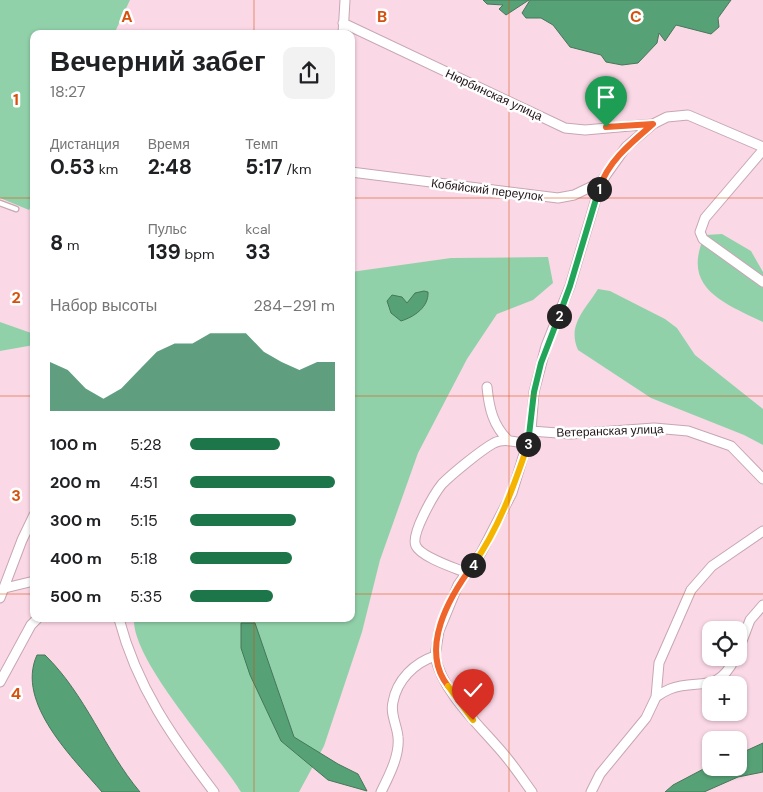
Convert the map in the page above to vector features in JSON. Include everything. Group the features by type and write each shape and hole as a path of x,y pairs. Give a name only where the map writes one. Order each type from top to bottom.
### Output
{"street":[{"path":"343,30 345,0"},
{"name":"Нюрбинская улица","path":"343,23 565,128 585,130 653,124"},
{"path":"653,124 667,117 688,115 763,149 705,218 700,232 703,239 763,282"},
{"name":"Кобяйский переулок","path":"355,173 558,198 574,195 601,182 626,147 653,124"},
{"path":"532,792 507,758 473,720 443,680 435,656 439,631 458,585 481,553 512,494 531,431 534,392 546,346 570,286 601,182"},
{"path":"486,387 493,418 498,428 509,441"},
{"name":"Ветеранская улица","path":"531,431 571,434 654,428 688,432 731,446 763,479"},
{"path":"467,573 421,553 414,542 415,534 442,484 494,443 509,441 528,444"},
{"path":"0,598 30,523"},
{"path":"591,792 600,774 646,718 656,697 659,663 692,590 712,566 763,531"},
{"path":"4,588 30,582"},
{"path":"747,628 750,620 763,605"},
{"path":"0,682 34,622"},
{"path":"120,622 134,666 148,694 214,792"},
{"path":"381,792 396,755 398,737 392,703 410,670 418,662 435,656"},
{"path":"656,697 670,689 704,685 716,681 728,666"}],"lane":[{"path":"0,203 16,209"}],"shaded area":[{"path":"0,0 130,0 116,30 30,30 30,208 29,210 0,198"},
{"path":"483,0 529,0 506,15 499,9 503,5 487,4"},
{"path":"530,0 731,0 718,18 719,27 711,34 676,25 665,41 659,33 657,43 638,63 622,65 606,62 601,55 570,47 553,25 541,18 526,18 522,13"},
{"path":"722,234 751,251 763,272 763,322 721,300 702,281 698,268 699,253 705,235"},
{"path":"548,257 553,283 533,300 497,314 467,359 418,453 380,560 362,632 324,746 299,792 241,792 161,682 146,658 137,637 134,622 355,622 355,271 451,258"},
{"path":"598,289 610,291 665,319 677,328 695,355 763,409 763,445 744,435 651,398 578,350 575,341 576,325"},
{"path":"428,292 428,297 423,307 416,314 401,321 391,313 387,301 392,295 402,297 407,303 415,293"},
{"path":"0,322 30,333 30,346 0,351"},
{"path":"241,623 255,623 294,737 358,774 367,791 328,780 281,741 250,675 241,648"},
{"path":"37,655 45,655 72,687 127,775 140,792 102,792 63,747 41,711 34,692 32,673"},
{"path":"763,743 763,772 747,775 747,750"},
{"path":"702,770 702,776 743,776 704,792 665,792 673,785"}],"route":[{"path":"473,720 443,680 435,656 435,645 458,585 481,553 512,494 531,431 534,392 546,346 570,286 601,182 626,147 653,124 606,127"}]}
